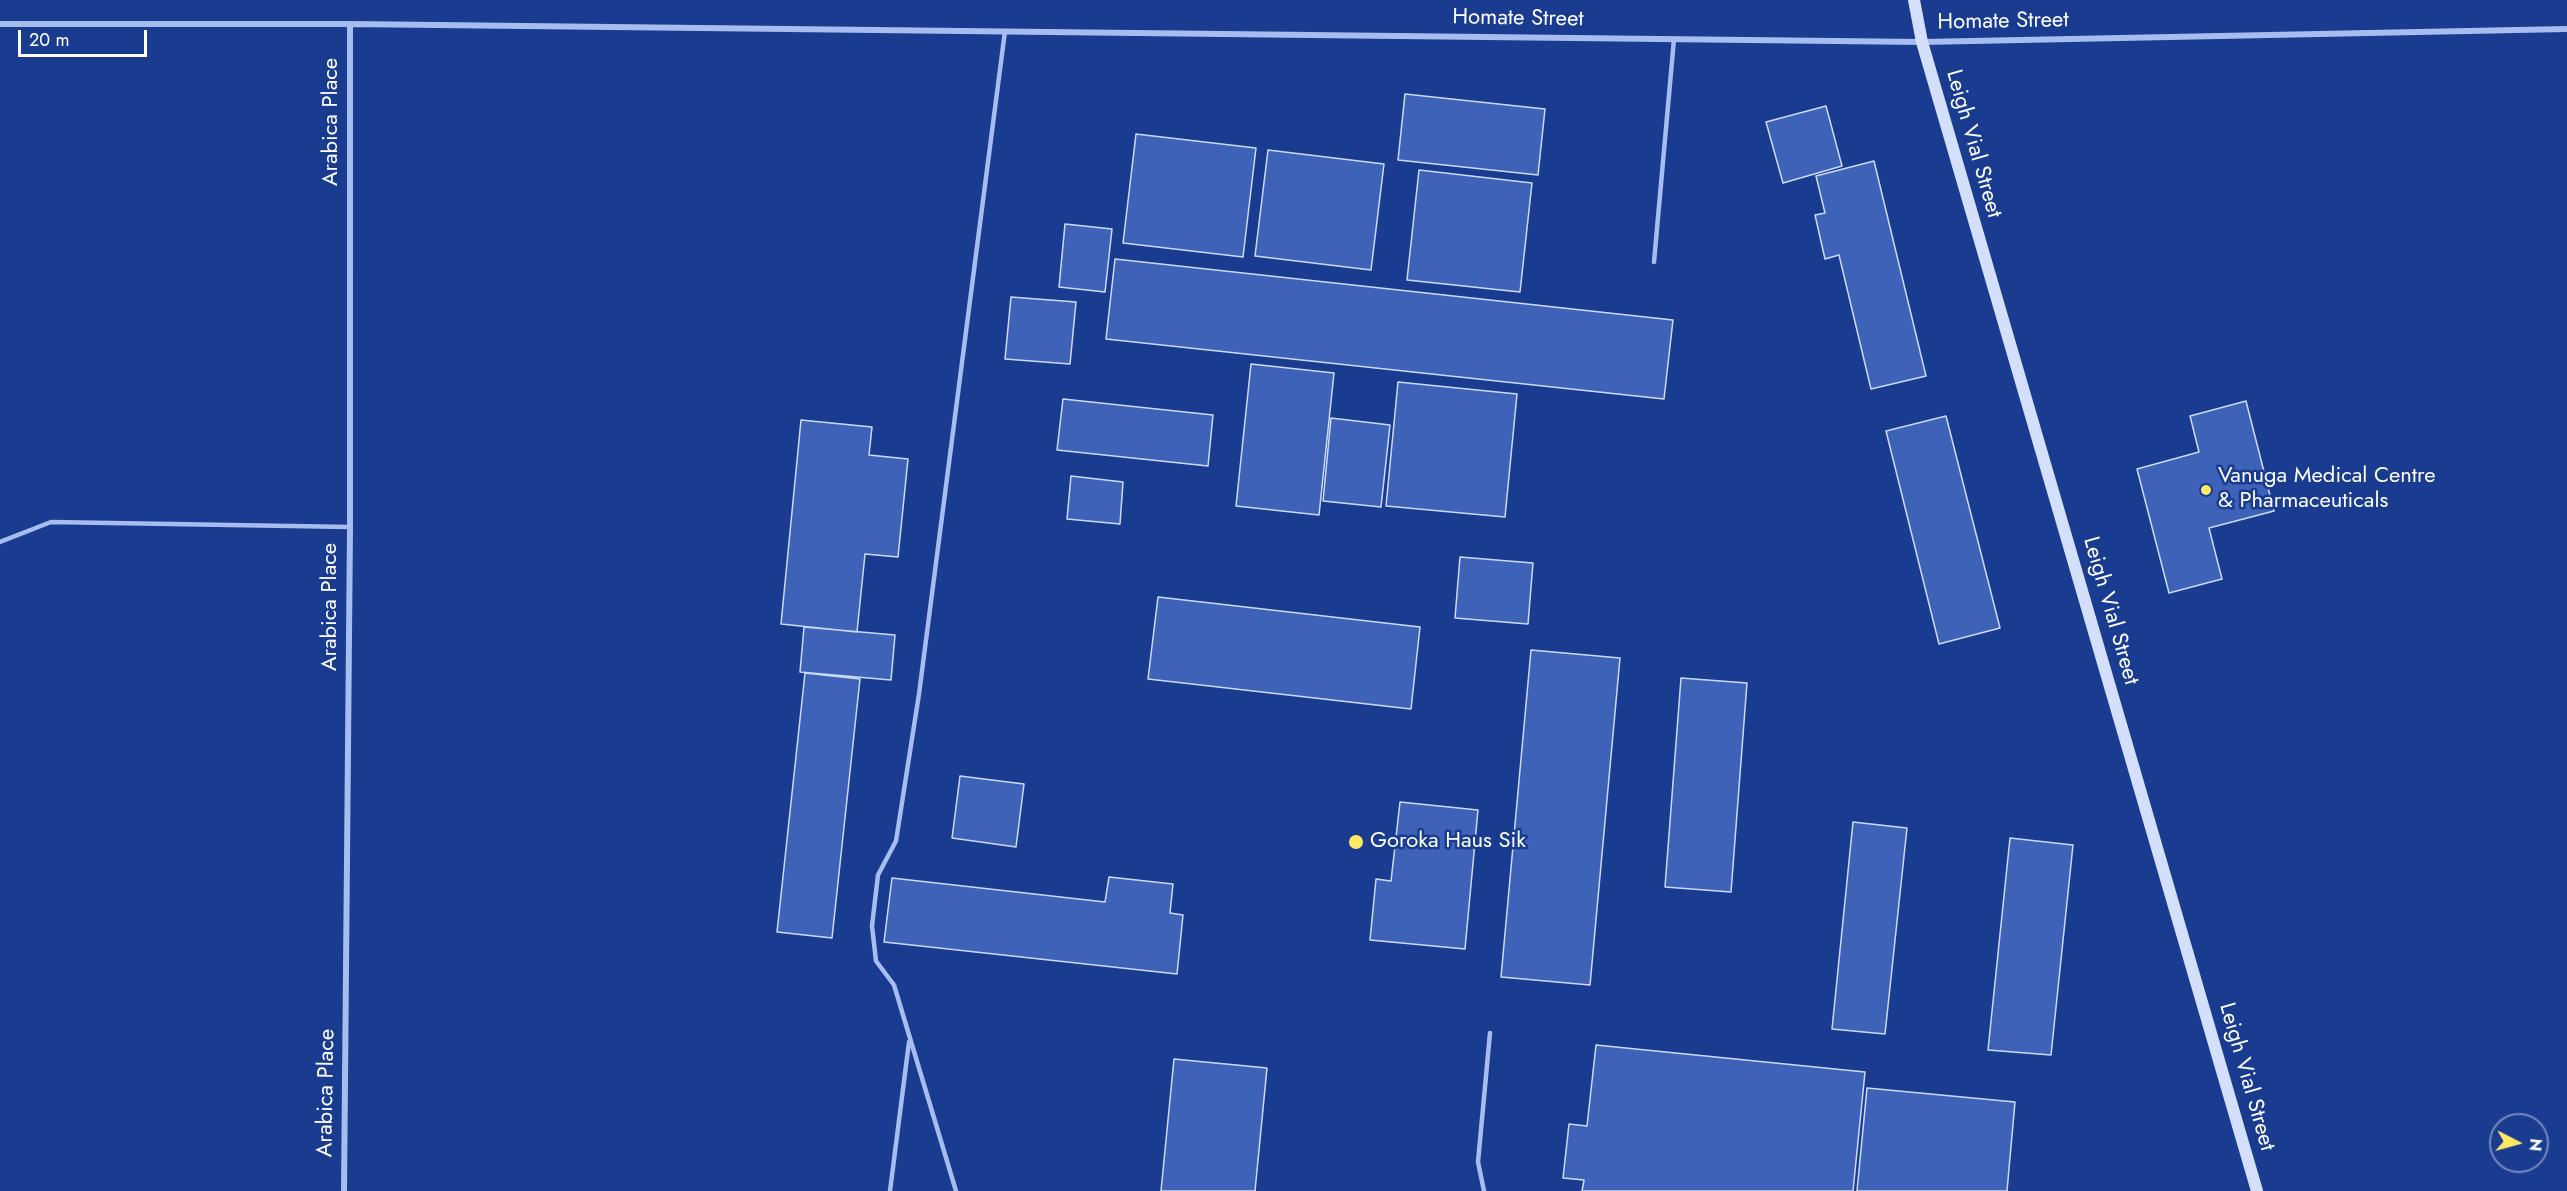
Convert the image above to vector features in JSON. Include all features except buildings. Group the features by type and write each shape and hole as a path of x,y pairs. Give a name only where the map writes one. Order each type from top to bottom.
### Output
{"street":[{"name":"Leigh Vial Street","path":"1914,0 1922,42 2257,1191"},
{"name":"Homate Street","path":"0,24 350,24 1922,42 2567,28"},
{"name":"Arabica Place","path":"344,1191 350,527 350,24"}],"lane":[{"path":"956,1191 894,985 876,961 872,926 878,875 896,841 920,694 1005,32"},
{"path":"1654,262 1674,39"},
{"path":"0,542 51,522 350,527"},
{"path":"1484,1191 1478,1162 1490,1033"},
{"path":"890,1191 910,1039"}],"place":[{"name":"Vanuga Medical Centre & Pharmaceuticals","path":"2206,490"},
{"name":"Goroka Haus Sik","path":"1356,842"}]}
